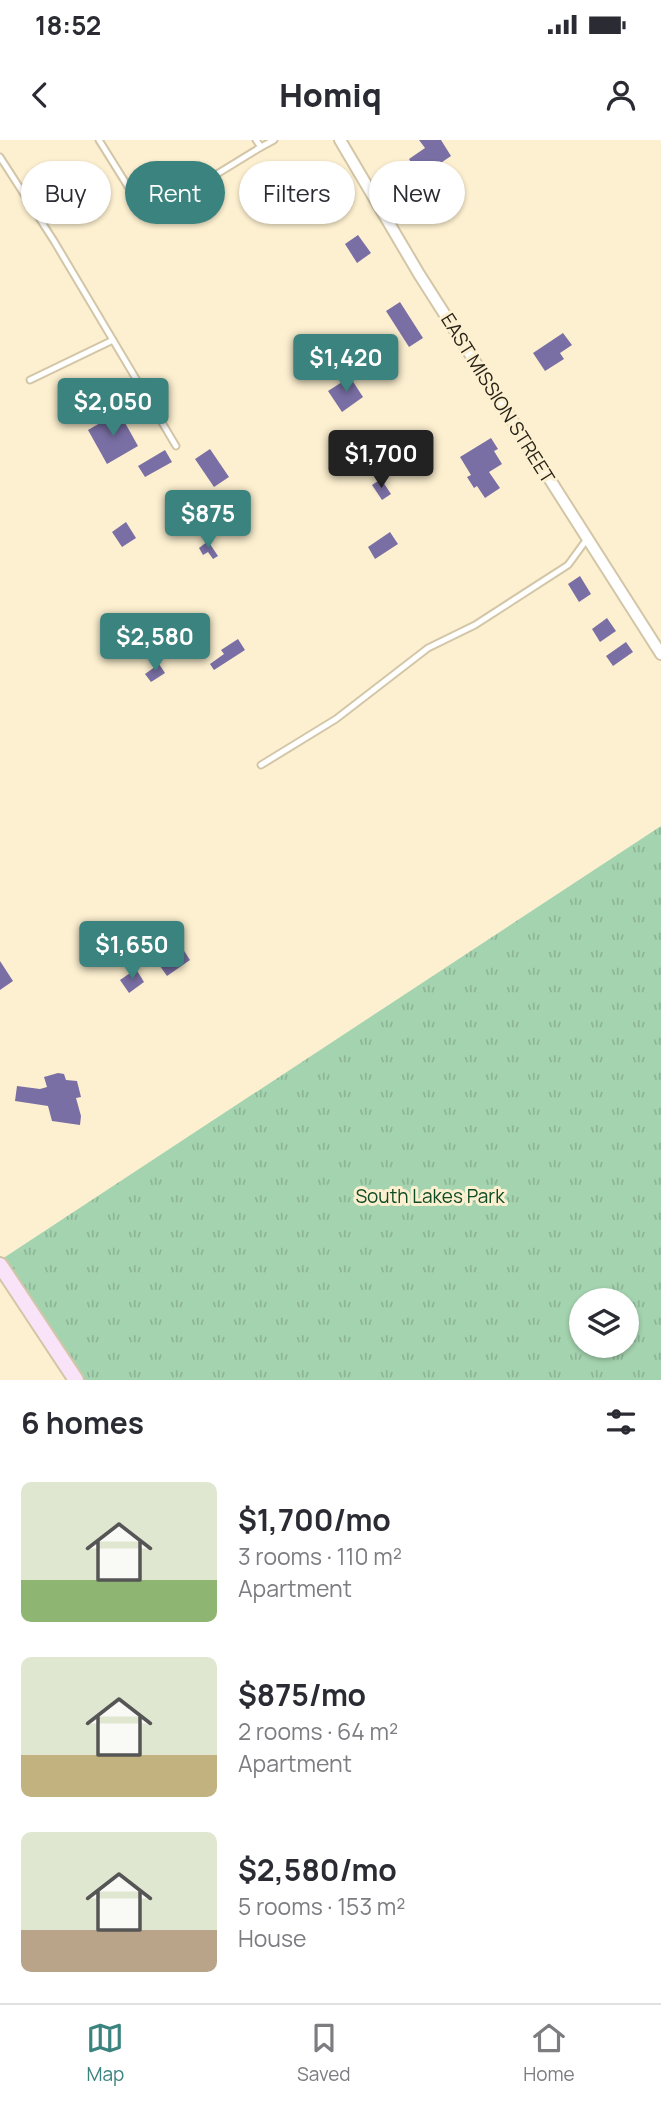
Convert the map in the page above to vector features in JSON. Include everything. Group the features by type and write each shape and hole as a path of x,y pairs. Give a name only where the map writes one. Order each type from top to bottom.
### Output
{"street":[{"name":"EAST MISSION STREET","path":"340,140 419,274 661,654"},
{"path":"0,1265 76,1380"}],"lane":[{"path":"99,140 147,217 274,140"},
{"path":"256,140 261,147"},
{"path":"0,157 176,446"},
{"path":"30,380 113,341"},
{"path":"261,765 336,719 428,648 475,625 568,565 587,539"}],"green space":[{"name":"South Lakes Park","path":"661,826 661,1380 83,1380 2,1259"}],"building":[{"path":"419,140 441,140 451,156 444,161 410,161 409,159 425,148"},
{"path":"358,235 371,253 357,263 345,244"},
{"path":"400,302 423,338 409,347 386,311"},
{"path":"563,333 572,345 560,353 564,359 545,371 533,353"},
{"path":"350,377 363,397 342,412 328,391"},
{"path":"119,412 138,446 107,464 88,430"},
{"path":"491,438 498,449 494,451 502,464 489,472 500,488 485,498 467,477 471,475 460,457"},
{"path":"210,449 229,477 214,487 195,459"},
{"path":"165,450 172,462 145,477 138,466"},
{"path":"381,479 391,494 382,500 372,485"},
{"path":"126,522 136,538 122,547 112,532"},
{"path":"390,532 398,544 375,559 368,547"},
{"path":"208,541 218,556 213,559 208,552 203,555 199,548"},
{"path":"580,576 591,594 579,602 568,584"},
{"path":"607,618 616,631 600,642 592,629"},
{"path":"238,639 245,650 214,670 210,664 224,654 221,650"},
{"path":"626,642 633,652 613,666 606,656"},
{"path":"159,664 165,673 151,682 145,674"},
{"path":"179,943 190,960 167,976 155,959"},
{"path":"0,961 13,981 0,990"},
{"path":"136,969 144,982 129,993 120,980"},
{"path":"64,1074 66,1080 77,1081 81,1097 76,1098 81,1116 80,1125 52,1121 48,1106 15,1101 17,1086 40,1089 47,1087 44,1077"}]}
